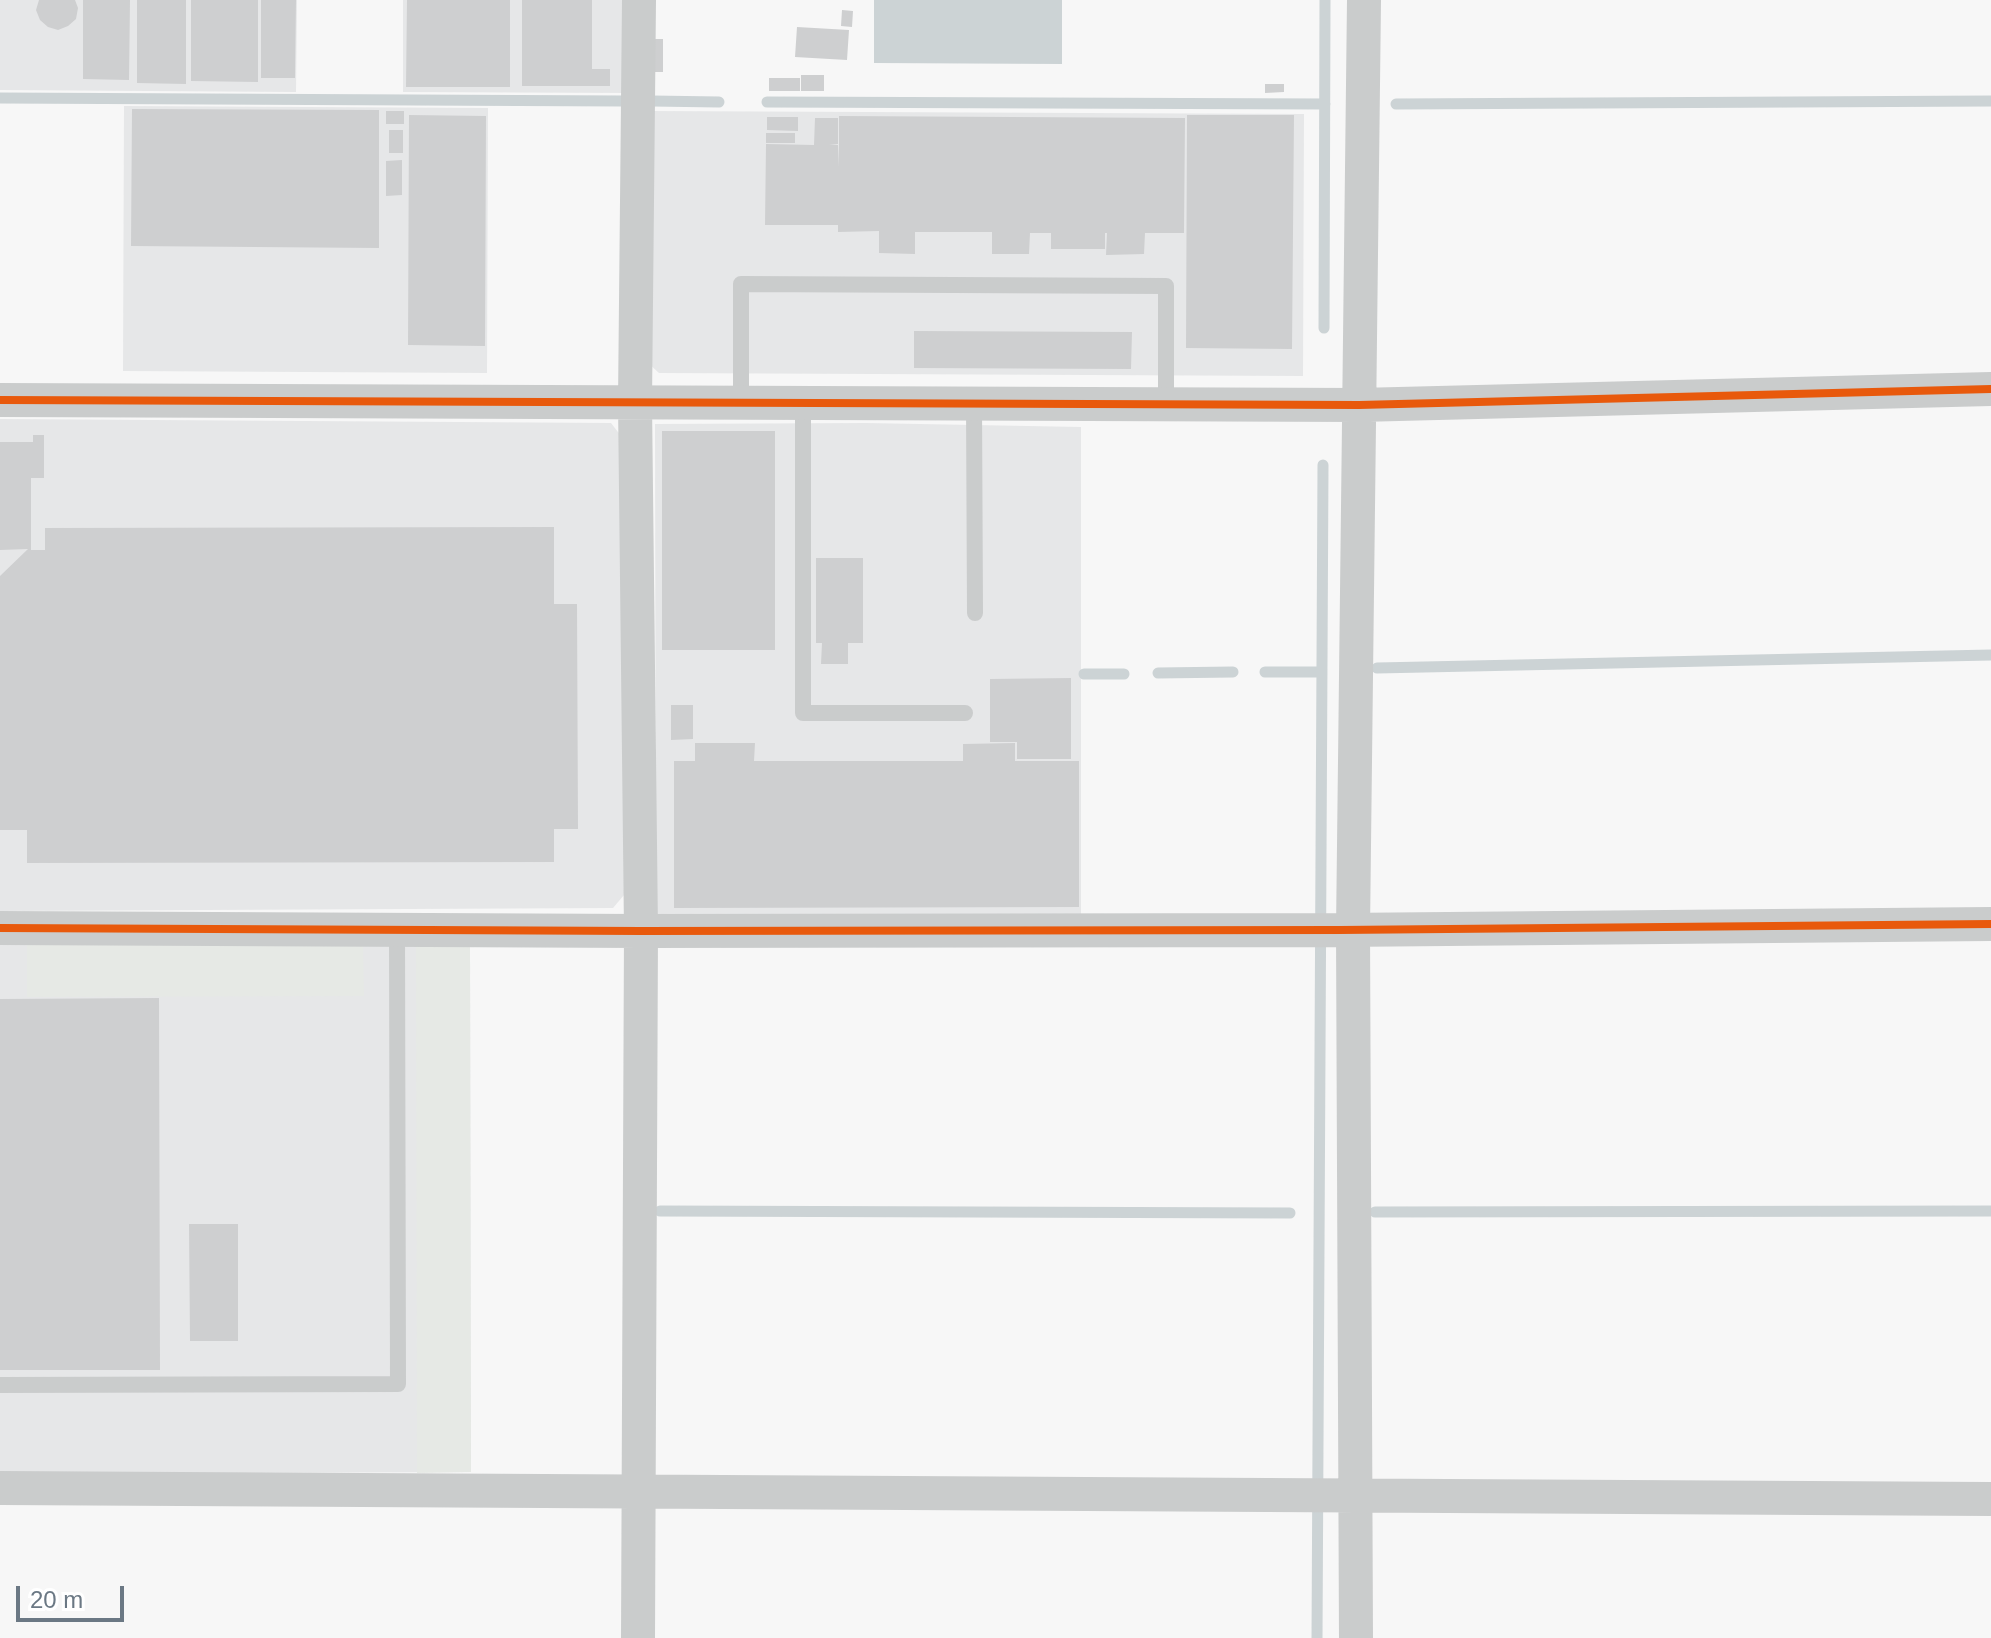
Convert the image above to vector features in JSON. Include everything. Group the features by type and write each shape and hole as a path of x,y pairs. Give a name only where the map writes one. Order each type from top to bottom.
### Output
{"street":[{"path":"638,1638 641,931 635,402 639,0"},
{"path":"1356,1638 1346,1496 1346,930 1359,405 1364,0"},
{"path":"0,400 1359,405 1991,389"},
{"path":"0,928 1346,930 1991,924"},
{"path":"0,1488 1991,1499"}],"lane":[{"path":"741,402 741,284 772,284 1166,286 1166,404"},
{"path":"803,403 803,713 965,713"},
{"path":"974,403 975,613"},
{"path":"0,1385 398,1384 397,930"}],"shaded area":[{"path":"0,0 297,0 296,92 0,90"},
{"path":"403,0 628,0 628,93 403,92"},
{"path":"874,0 1062,0 1062,64 874,63"},
{"path":"124,106 488,108 487,373 123,371"},
{"path":"649,111 1304,114 1303,376 659,373 648,363"},
{"path":"0,419 611,423 621,436 624,895 613,908 0,911"},
{"path":"866,423 1081,427 1081,916 656,917 655,424"},
{"path":"416,943 470,943 471,1472 417,1473"},
{"path":"470,943 471,1472 0,1474 0,945"},
{"path":"27,944 363,944 364,996 27,997"}],"building":[{"path":"39,0 75,0 78,8 76,19 58,30 48,27 40,20 36,10"},
{"path":"83,0 130,0 129,80 83,79"},
{"path":"137,0 186,0 186,84 137,83"},
{"path":"191,0 258,0 258,82 191,81"},
{"path":"261,0 296,0 295,78 261,78"},
{"path":"407,0 510,0 510,87 406,87"},
{"path":"522,0 592,0 592,69 610,69 610,86 522,86"},
{"path":"842,10 853,11 852,27 841,26"},
{"path":"797,27 849,30 847,60 795,57"},
{"path":"652,39 663,39 663,72 652,72"},
{"path":"801,75 824,75 824,91 801,91"},
{"path":"769,78 800,78 800,91 769,91"},
{"path":"1265,84 1284,84 1284,92 1265,93"},
{"path":"132,109 379,110 379,248 131,246"},
{"path":"386,111 404,111 404,124 386,124"},
{"path":"409,115 486,116 485,346 408,345"},
{"path":"1187,115 1294,115 1292,349 1186,348"},
{"path":"839,116 1185,118 1184,233 1145,233 1144,254 1106,255 1107,233 1105,249 1051,249 1051,233 1030,233 1029,254 992,254 992,232 915,232 915,254 879,253 879,231 838,232 838,225 765,225 766,144 814,145 815,118 838,118 838,144 829,145 838,145 839,167"},
{"path":"767,117 798,117 798,131 767,130"},
{"path":"389,130 403,130 403,153 389,153"},
{"path":"766,133 795,133 795,143 766,143"},
{"path":"402,160 402,195 386,196 386,161"},
{"path":"914,331 1132,332 1131,369 914,368"},
{"path":"662,431 775,431 775,650 662,650"},
{"path":"33,435 44,435 44,478 31,478 31,550 45,550 45,528 554,527 554,604 577,604 578,829 554,829 554,862 27,863 27,830 0,830 0,576 28,549 0,550 0,442 33,442"},
{"path":"816,558 863,558 863,643 848,643 848,664 821,664 822,643 816,643"},
{"path":"1071,678 1071,759 1017,759 1017,742 990,742 990,679"},
{"path":"671,705 693,705 693,739 671,740"},
{"path":"695,743 755,743 754,761 963,761 963,744 1015,743 1015,761 1079,761 1079,907 674,908 674,761 695,761"},
{"path":"159,998 160,1370 0,1370 0,999"},
{"path":"189,1224 238,1224 238,1341 190,1341"}],"waterway":[{"path":"1324,328 1325,0"},
{"path":"0,98 622,101"},
{"path":"652,101 719,102"},
{"path":"1396,104 1991,101"},
{"path":"767,102 1325,104"},
{"path":"1317,1638 1323,465"},
{"path":"1377,668 1991,655"},
{"path":"1158,673 1233,672"},
{"path":"1265,672 1322,672"},
{"path":"1084,674 1124,674"},
{"path":"660,1211 1290,1213"},
{"path":"1375,1212 1991,1211"}],"cycle path":[{"path":"0,400 1359,405 1991,389"},
{"path":"0,928 1339,930 1991,924"}]}
